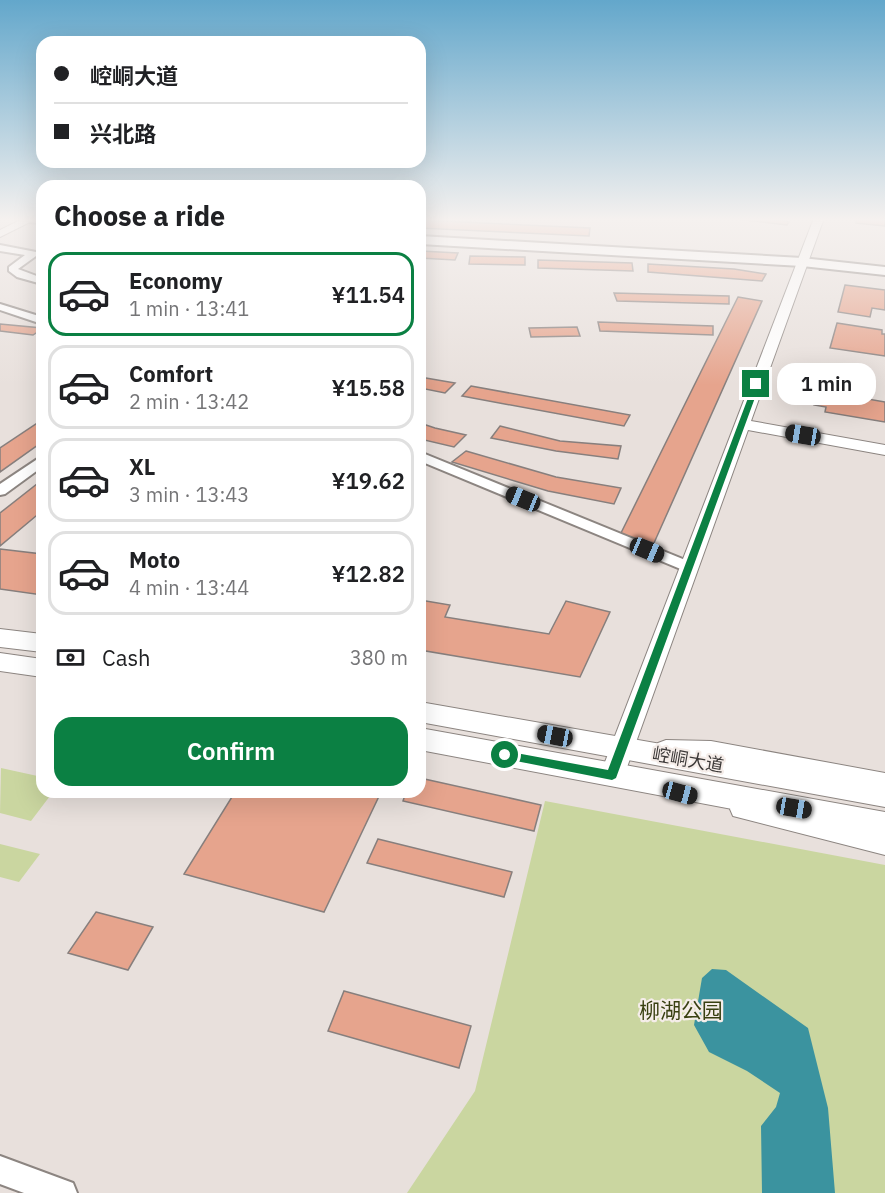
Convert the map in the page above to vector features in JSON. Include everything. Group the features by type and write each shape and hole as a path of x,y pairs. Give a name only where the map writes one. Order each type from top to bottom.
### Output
{"main road":[{"path":"0,638 36,642"},
{"path":"0,662 36,667"},
{"name":"崆峒大道","path":"426,714 617,762 885,825"},
{"name":"崆峒大道","path":"426,740 885,795"}],"street":[{"path":"18,274 36,279"},
{"path":"617,762 797,274"},
{"path":"0,307 36,319"},
{"path":"741,424 885,450"},
{"path":"426,458 689,567"},
{"path":"0,491 36,464"},
{"path":"617,762 711,750 885,782"},
{"path":"617,762 885,845"},
{"path":"0,1170 52,1191"}],"green space":[{"path":"1,768 36,776 36,798 48,798 31,821 0,813"},
{"name":"柳湖公园","path":"545,801 885,865 885,1193 407,1193 475,1091"},
{"path":"0,844 40,854 19,882 0,877"}],"water":[{"path":"712,969 726,970 808,1028 828,1108 835,1193 762,1193 761,1126 776,1107 780,1093 747,1071 709,1052 694,1025 702,978"}],"building":[{"path":"669,274 766,274 762,281"},
{"path":"845,285 885,290 885,310 872,308 870,317 838,312"},
{"path":"614,293 729,296 729,304 617,301"},
{"path":"738,297 762,301 654,543 620,535"},
{"path":"598,322 713,326 713,335 600,331"},
{"path":"837,323 882,330 882,334 885,334 885,356 830,348"},
{"path":"0,324 36,327 36,333 33,335 0,331"},
{"path":"577,327 580,336 531,337 529,328"},
{"path":"824,368 861,374 856,397 885,402 885,422 825,412 826,407 814,405"},
{"path":"426,378 455,383 445,393 426,389"},
{"path":"471,386 630,415 624,426 462,396"},
{"path":"36,424 36,446 0,472 0,448"},
{"path":"426,425 466,435 454,447 426,440"},
{"path":"500,426 560,441 621,446 618,459 556,451 491,438"},
{"path":"466,451 556,477 621,488 614,504 548,491 452,462"},
{"path":"36,485 36,516 0,546 0,513"},
{"path":"0,549 36,553 36,594 0,589"},
{"path":"426,601 450,605 445,617 549,634 566,601 610,612 580,677 426,651"},
{"path":"426,779 541,805 534,831 403,801 404,798 426,798"},
{"path":"231,798 378,798 324,912 184,874"},
{"path":"378,839 512,872 504,897 367,863"},
{"path":"96,912 153,927 128,970 68,953"},
{"path":"344,991 471,1026 459,1068 328,1031"}],"route":[{"path":"505,755 612,775 756,384"}]}
